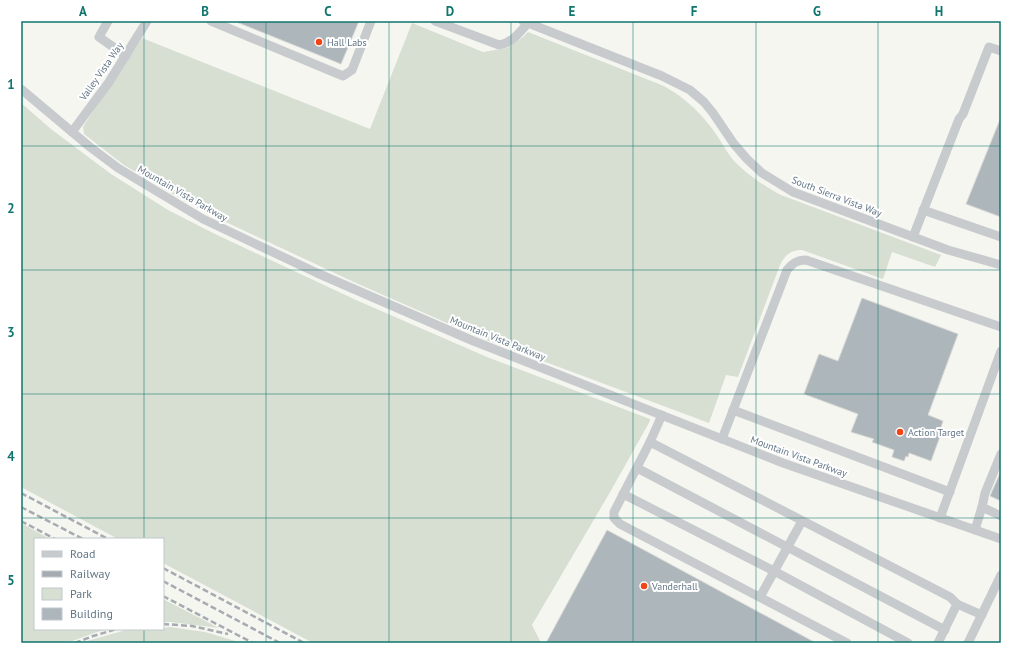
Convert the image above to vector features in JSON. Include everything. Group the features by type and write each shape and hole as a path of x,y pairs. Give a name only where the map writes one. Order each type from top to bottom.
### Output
{"street":[{"path":"108,21 99,37 126,56"},
{"name":"Valley Vista Way","path":"72,132 109,82 147,21"},
{"path":"211,21 343,76 352,70 371,21"},
{"path":"435,21 498,45 506,44 515,38 526,22"},
{"name":"South Sierra Vista Way","path":"526,22 678,83 690,90 704,102 747,159 762,173 792,192 948,250 1001,264"},
{"path":"913,237 989,47 1001,51"},
{"name":"Mountain Vista Parkway","path":"21,89 118,168 203,219 318,274 464,337 783,463 1001,539"},
{"path":"923,210 1001,237"},
{"path":"722,439 787,270 798,260 806,260 1001,327"},
{"path":"940,518 1001,351"},
{"path":"733,410 950,492"},
{"path":"662,415 650,442 614,512 614,518 620,524 847,643"},
{"path":"650,442 950,597 957,604 982,615"},
{"path":"975,530 985,493 1001,454"},
{"path":"637,468 788,546 945,630"},
{"path":"623,494 908,643"},
{"path":"982,507 1001,516"},
{"path":"760,597 802,521"},
{"path":"968,643 1001,575"},
{"path":"938,643 957,604"}],"green space":[{"path":"412,23 483,52 507,48 528,32 664,86 677,94 694,108 713,130 734,161 768,188 781,195 941,255 935,267 892,252 883,279 802,250 789,254 784,258 780,265 738,377 726,375 709,423 481,338 356,283 232,225 181,199 124,165 84,134 83,127 86,122 142,38 370,129"},
{"path":"21,103 51,129 111,174 168,210 213,233 356,300 487,357 650,419 609,494 532,625 541,643 313,643 164,564 164,538 116,538 21,487"},
{"path":"21,523 48,538 34,538 34,630 104,630 67,643 21,643"},
{"path":"164,600 219,628 164,622"},
{"path":"170,627 205,632 242,643 80,643 126,630 164,630 164,628"}],"building":[{"name":"Hall Labs","path":"234,21 359,21 341,64"},
{"path":"1001,117 1001,217 966,204"},
{"name":"Action Target","path":"862,298 958,334 928,415 943,421 940,430 942,431 931,461 909,453 908,457 906,456 904,461 892,457 894,450 872,442 874,439 851,432 858,414 804,394 819,354 838,361"},
{"path":"1001,471 1001,501 990,496"},
{"name":"Vanderhall","path":"607,530 816,643 546,643"}],"railway":[{"path":"21,493 106,538"},
{"path":"21,507 81,538"},
{"path":"21,521 53,538"},
{"path":"164,569 304,643"},
{"path":"164,582 280,643"},
{"path":"164,597 253,643"},
{"path":"164,624 192,626 228,634"},
{"path":"75,643 114,630"}],"place":[{"name":"Hall Labs","path":"319,42"},
{"name":"Action Target","path":"900,432"},
{"name":"Vanderhall","path":"644,586"}]}
